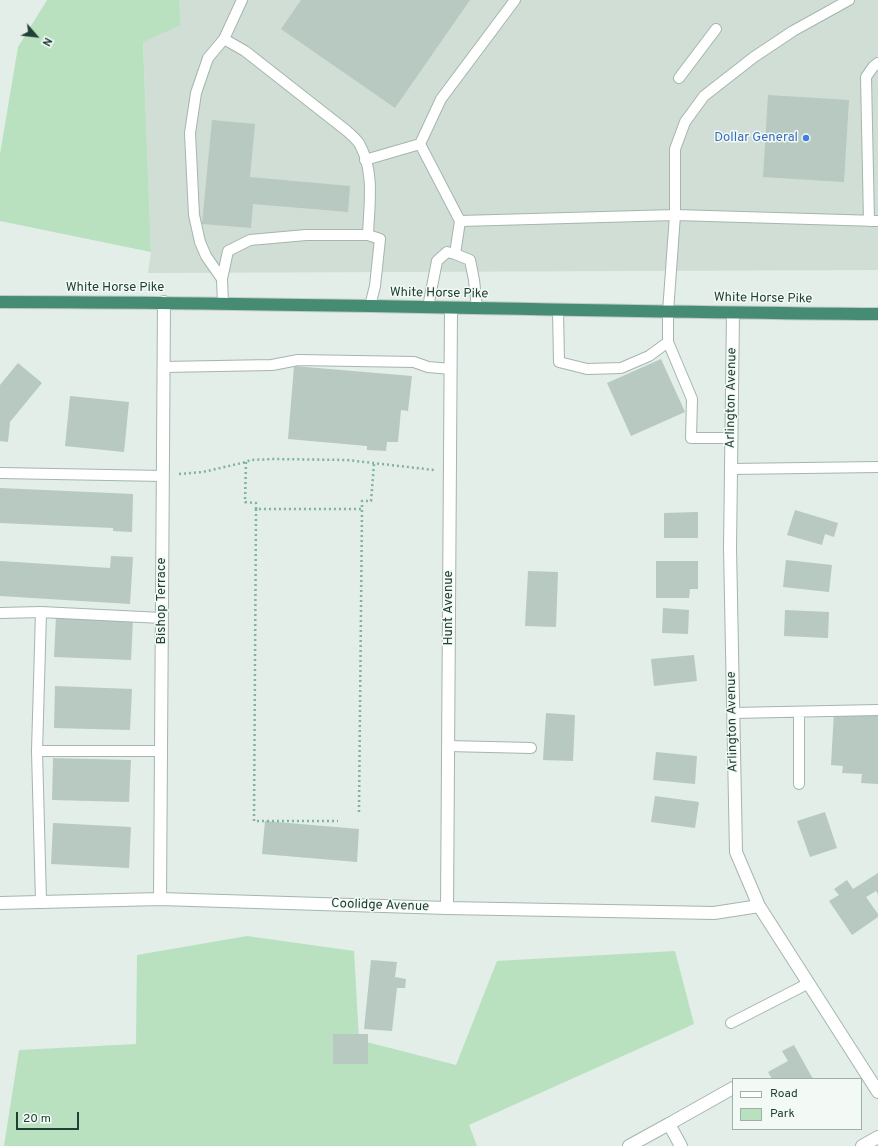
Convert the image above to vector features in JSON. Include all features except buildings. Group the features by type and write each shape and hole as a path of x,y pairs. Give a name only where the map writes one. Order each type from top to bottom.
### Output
{"highway":[{"name":"White Horse Pike","path":"0,302 164,302 668,312 878,314"}],"street":[{"name":"Bishop Terrace","path":"160,899 164,302"},
{"name":"Hunt Avenue","path":"447,908 451,308"},
{"name":"Arlington Avenue","path":"733,313 730,548 736,852 759,906 878,1092"},
{"name":"Coolidge Avenue","path":"0,903 160,899 447,908 714,913 759,906"},
{"path":"629,1146 732,1089"},
{"path":"669,1124 681,1146"},
{"path":"862,1146 878,1137"}],"lane":[{"path":"222,279 206,256 194,215 190,133 196,93 208,58 224,39 242,0"},
{"path":"365,160 420,144 441,99 515,0"},
{"path":"731,438 691,438 692,399 668,342 668,312 675,215 675,149 684,122 704,96 754,57 845,1"},
{"path":"680,78 716,29"},
{"path":"224,39 245,51 347,131 360,144 371,184 368,235"},
{"path":"460,221 675,215 874,221 866,77 872,67 878,64"},
{"path":"420,144 460,221 455,254"},
{"path":"223,303 222,279 228,251 250,240 306,235 368,235 380,239 375,286 370,306"},
{"path":"428,307 437,261 447,252 470,260 477,308"},
{"path":"558,310 559,362 587,369 621,368 648,356 668,342"},
{"path":"164,367 272,365 298,360 397,361 414,362 428,367 451,369"},
{"path":"731,469 878,467"},
{"path":"0,472 163,476"},
{"path":"0,614 41,612 162,618"},
{"path":"41,612 37,751 41,901"},
{"path":"733,713 878,710"},
{"path":"799,712 799,784"},
{"path":"448,746 531,748"},
{"path":"37,751 161,751"},
{"path":"730,1023 808,983"}],"path":[{"path":"163,476 202,472 250,460 273,459 347,460 450,472"},
{"path":"246,462 245,502 256,503 254,821 338,821"},
{"path":"359,812 362,501 371,501 374,464"},
{"path":"256,509 362,509"}],"shaded area":[{"path":"179,0 878,0 878,270 148,273 151,252 143,41 181,25"}],"green space":[{"path":"47,0 179,0 181,25 143,42 151,252 0,221 0,154 18,47"},
{"path":"247,936 354,951 359,1040 456,1065 497,961 675,951 694,1024 469,1125 477,1146 4,1146 19,1050 136,1044 137,955"}],"place":[{"name":"Dollar General","path":"806,138"}]}
